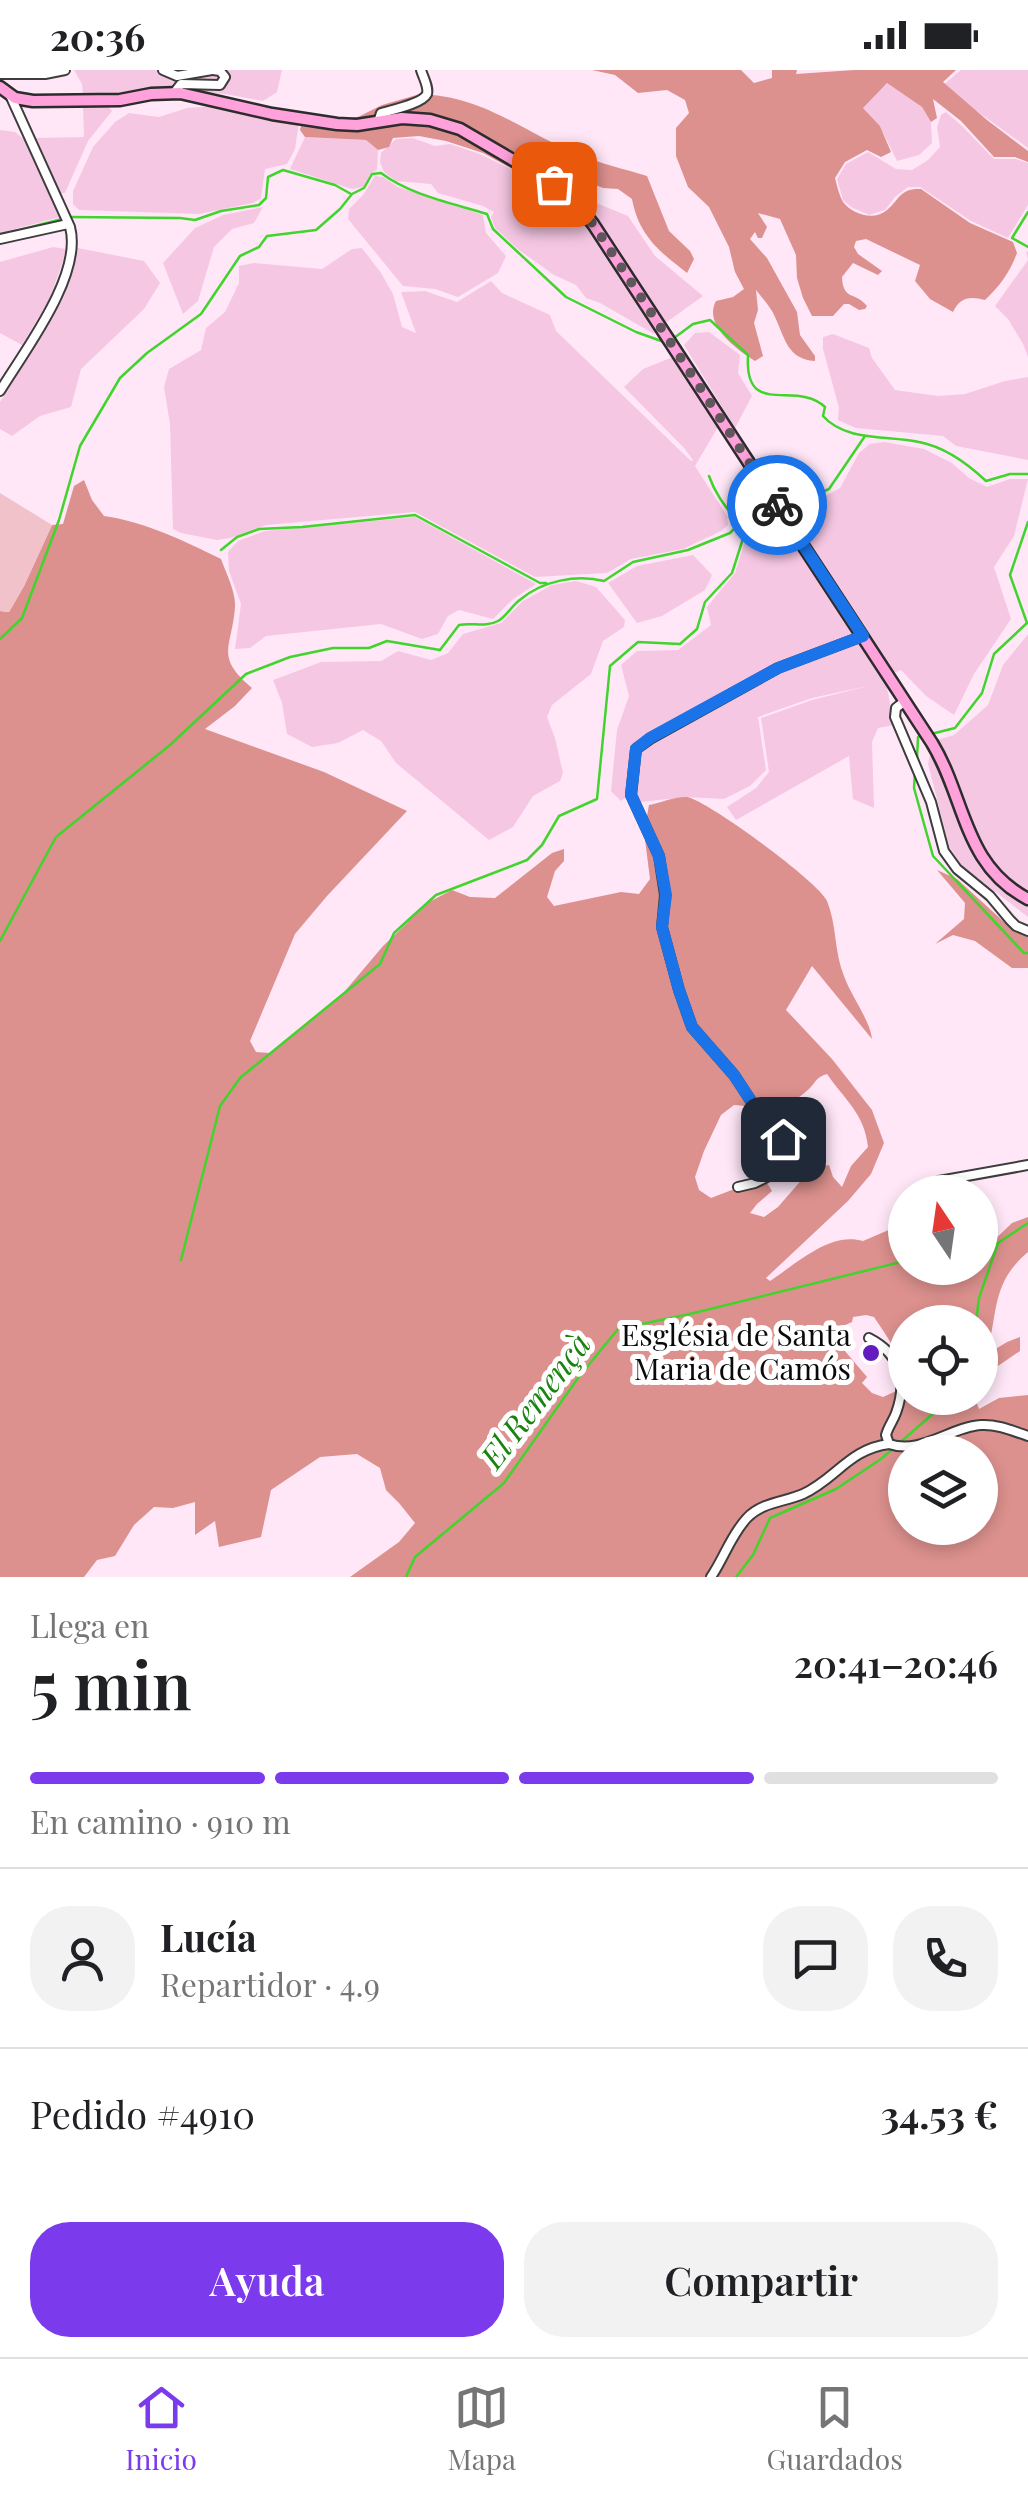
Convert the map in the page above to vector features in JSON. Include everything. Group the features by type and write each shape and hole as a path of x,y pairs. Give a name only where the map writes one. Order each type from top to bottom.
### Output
{"street":[{"path":"0,74 65,70"},
{"path":"163,70 177,76 212,70 225,77 220,85 181,84 174,92"},
{"path":"378,122 381,113 425,97 428,92 421,70"},
{"path":"0,87 15,97 33,101 112,101 174,92 336,124 430,120 460,130 554,184 593,224 932,742 949,774 979,854 995,876 1028,900"},
{"path":"0,390 57,297 73,244 68,224 17,112 15,97"},
{"path":"0,239 68,224"},
{"path":"738,1186 771,1175 782,1160 783,1139 692,1027 662,927 666,895 659,856 631,795 633,760 636,749 650,738 778,668 863,636"},
{"path":"907,704 896,708 896,717 948,858 1016,926 1028,931"},
{"path":"975,1175 1028,1165"},
{"path":"869,1338 897,1360 900,1386 896,1411 886,1435 888,1441"},
{"path":"947,1435 990,1424 1028,1436"},
{"path":"711,1577 748,1516 805,1493 857,1454 888,1444"}],"shaded area":[{"path":"74,70 282,70 277,92 263,101 164,88 83,96"},
{"path":"592,70 741,70 754,83 772,78 772,70 797,70 796,74 956,70 943,82 1028,151 1028,162 1015,157 994,157 961,121 933,99 937,118 931,122 922,107 887,83 863,108 880,126 891,152 881,157 867,150 845,162 835,178 838,190 847,207 870,216 887,210 904,192 921,189 970,223 1013,242 1017,253 1014,260 985,300 966,299 953,312 930,299 915,281 920,265 866,239 856,241 858,254 882,271 878,275 853,263 842,277 847,293 867,306 859,310 844,304 833,316 812,316 797,278 796,255 780,219 758,213 767,227 762,238 755,232 750,239 767,258 797,312 800,335 815,361 793,352 756,290 758,310 754,323 763,356 755,361 724,336 714,319 716,301 733,297 744,289 709,207 688,187 676,156 676,128 689,113 685,100 667,90 638,93 615,75"},
{"path":"961,70 1028,70 1028,148 942,86"},
{"path":"887,83 922,107 931,122 932,143 919,155 897,161 880,126 862,107"},
{"path":"420,94 465,101 580,155 647,176 669,231 694,259 687,273 652,242 632,199 618,189 603,188 568,174 559,179 516,171 483,153 446,141 419,136 393,138 389,147 378,150 366,140 305,137 300,130 304,115 358,117"},
{"path":"216,106 299,122 295,149 287,164 265,169 261,198 199,214 79,210 73,204 73,191 93,147 115,122 129,113 159,117 187,108"},
{"path":"83,107 109,107 112,111 88,141 65,193 59,193 35,138 84,137"},
{"path":"946,112 994,159 1028,163 1028,205 1008,238 971,221 920,187 908,187 885,210 869,215 843,200 837,179 846,164 868,152 896,169 912,170 940,147 937,127"},
{"path":"0,130 15,132 26,141 60,217 0,233"},
{"path":"305,137 366,140 378,150 377,170 363,187 352,189 290,169"},
{"path":"413,138 480,154 551,189 575,207 656,329 654,334 586,298 576,285 519,250 495,228 491,217 494,212 438,193 431,184 396,181 384,172 381,153 396,139"},
{"path":"375,176 483,215 486,233 506,256 498,273 458,297 435,289 403,286 348,219 349,209"},
{"path":"584,198 628,216 655,256 703,296 664,324"},
{"path":"263,207 254,223 232,229 214,247 198,301 183,314 163,263 195,228 223,215"},
{"path":"53,247 66,249 62,264 49,300 22,345 0,333 0,262"},
{"path":"78,248 144,261 160,283 144,309 81,369 71,407 40,416 12,436 0,429 0,402 63,299"},
{"path":"362,248 393,294 402,327 416,333 401,292 425,291 457,302 491,281 502,293 550,315 556,331 691,461 684,448 624,387 643,369 673,357 718,427 695,466 727,516 728,525 683,549 631,559 607,573 535,577 415,512 266,525 217,540 173,529 170,424 164,387 169,369 201,350 206,328 225,312 239,283 239,266 254,263 322,269 352,249"},
{"path":"1028,260 1028,357 1008,319 995,306"},
{"path":"709,332 740,355 738,373 752,396 735,428 684,345 695,333"},
{"path":"833,334 869,348 895,390 938,396 965,394 1028,377 1028,460 956,446 943,436 856,428 838,420 839,408 823,349 823,337"},
{"path":"884,442 924,449 987,487 1010,479 1028,479 1014,536 994,567 1011,619 974,674 954,715 926,696 901,670 894,673 792,514 840,488 859,453 870,444"},
{"path":"84,480 104,516 150,527 221,559 235,601 229,659 252,688 205,729 324,772 407,811 295,934 250,1041 256,1052 270,1053 340,997 383,946 429,902 452,890 470,897 495,898 552,853 564,849 564,861 555,871 547,897 554,906 621,892 639,894 650,879 644,832 649,805 683,797 698,802 762,843 820,891 830,910 844,976 872,1039 812,966 786,1010 872,1110 884,1143 871,1174 848,1201 766,1278 770,1281 826,1245 851,1239 863,1241 888,1230 888,1285 998,1285 998,1236 1012,1223 1028,1217 1028,1252 1007,1276 997,1305 888,1305 888,1338 874,1317 866,1315 853,1317 852,1322 836,1329 833,1337 867,1377 862,1383 872,1393 888,1395 888,1415 998,1415 998,1399 1028,1395 1028,1577 350,1577 399,1542 415,1523 386,1490 380,1468 357,1454 320,1457 271,1490 261,1537 219,1547 215,1521 195,1535 195,1502 173,1508 154,1507 134,1525 115,1556 97,1560 84,1577 0,1577 0,611 9,612 52,525 63,524 74,486","holes":["827,1074 858,1116 868,1147 851,1166 842,1187 829,1165 811,1169 778,1207 764,1217 750,1213 772,1191 767,1183 711,1198 699,1190 695,1177 704,1151 721,1115 734,1105 782,1105 800,1097"]},
{"path":"0,493 52,525 9,612 0,611"},
{"path":"780,515 856,634 773,666 645,737 631,749 628,796 621,801 611,791 617,730 629,696 621,665 637,651 678,650 711,625 707,607 735,573 750,525"},
{"path":"415,517 536,584 493,619 459,610 448,616 438,634 422,639 381,624 266,636 250,648 235,649 241,604 229,571 228,552 238,541 265,531"},
{"path":"693,555 712,575 705,590 662,616 637,623 608,583 637,566"},
{"path":"576,581 596,587 625,620 624,627 603,641 591,674 552,705 547,717 563,773 560,781 533,796 513,827 489,840 396,763 381,741 363,730 338,743 312,747 287,734 273,680 321,662 381,661 398,651 431,660 448,653 463,634 501,623 523,601 552,585"},
{"path":"1028,634 1028,917 962,866 949,846 928,764 933,741 954,735 988,705 1003,665"},
{"path":"862,639 886,682 894,725 878,728 872,742 874,808 853,799 849,756 736,820 727,807 756,788 769,772 761,718 868,686 812,698 758,717 766,770 750,786 724,799 687,797 640,802 636,794 639,752 651,741 777,672"},
{"path":"937,870 957,879 1014,931 1028,934 1028,968 1012,968 975,941 953,935 935,944 964,919 965,903"},
{"path":"1020,1337 1020,1351 998,1366 998,1348"}],"waterway":[{"path":"69,217 195,220 259,205 266,198 268,177 283,170 335,185 351,194"},
{"path":"0,639 22,618 59,520 80,446 120,378 201,314 240,256 259,247 267,236 316,230 352,194 364,188 372,174 381,173 419,193 487,214 493,229 566,297 664,342"},
{"path":"1028,212 1012,238 1028,247"},
{"path":"0,235 62,219"},
{"path":"674,338 693,324 710,320 748,355 749,375 754,387 763,393 813,399 825,407 823,416 832,424 855,434 938,448 986,481 1028,474"},
{"path":"784,509 829,489 865,436"},
{"path":"709,476 739,524"},
{"path":"0,941 56,837 170,745 246,674 290,657 333,648 369,648 387,641 440,650 459,625 498,621 518,601 539,588 571,579 604,581 633,562 688,550 730,533 739,524 777,512"},
{"path":"221,550 237,537 259,529 415,515 546,583"},
{"name":"El Remençà","path":"931,734 955,728 982,693 994,654 1027,623 1010,575 1028,522"},
{"path":"181,1260 220,1106 240,1078 380,964 394,933 436,895 527,860 542,845 559,816 597,799 610,666 638,642 680,644 697,629 705,602 732,573 748,523"},
{"name":"El Remençà","path":"917,759 918,737 923,736"},
{"name":"El Remençà","path":"915,772 914,788 933,856 1028,953"},
{"name":"El Remençà","path":"998,1243 1028,1223"},
{"name":"El Remençà","path":"406,1577 415,1557 504,1483 618,1329 888,1265"},
{"path":"978,1305 983,1285"},
{"path":"736,1577 753,1555 770,1518 836,1489 881,1459 931,1415"}],"way so far":[{"path":"554,184 593,224 777,505"}],"place":[{"name":"Església de Santa Maria de Camós","path":"871,1353"}],"route":[{"path":"777,505 863,636 778,668 650,738 636,749 631,795 659,856 666,895 662,927 692,1027 783,1139"}]}
